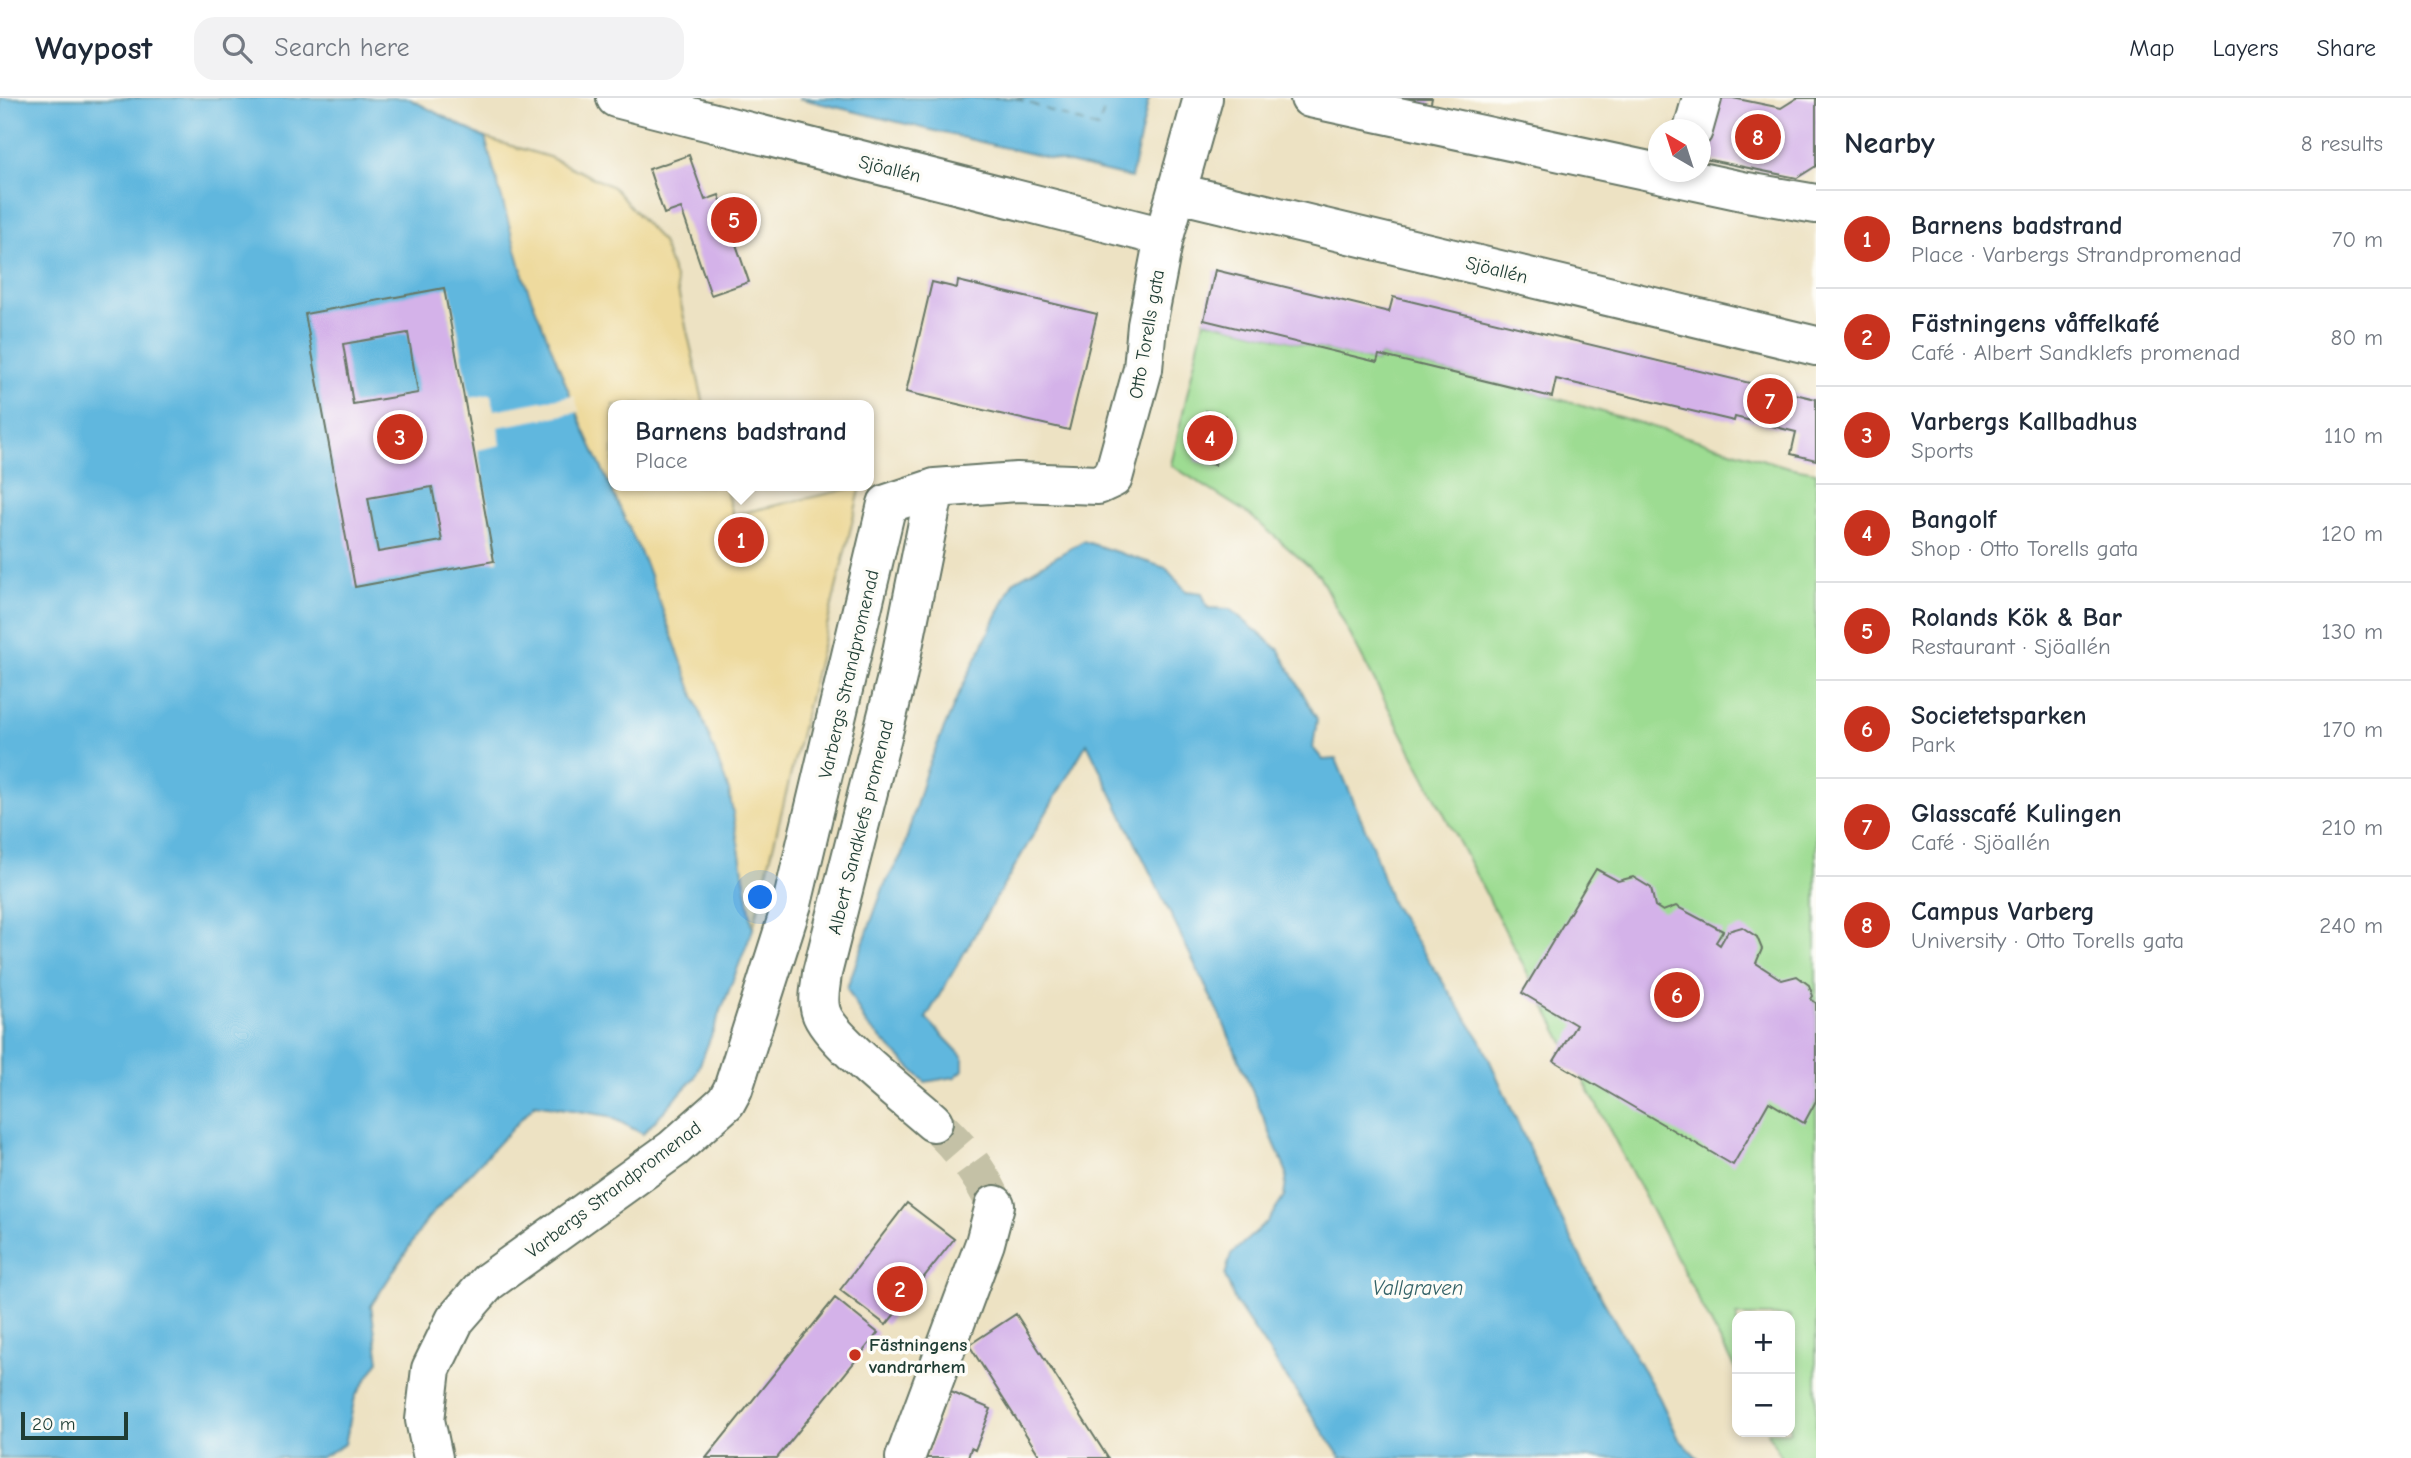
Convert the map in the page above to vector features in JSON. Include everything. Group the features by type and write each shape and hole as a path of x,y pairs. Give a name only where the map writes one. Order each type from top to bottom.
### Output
{"street":[{"name":"Sjöallén","path":"616,98 1164,237"},
{"name":"Otto Torells gata","path":"935,488 1017,482 1098,485 1113,478 1143,369 1147,325 1164,237 1203,98"},
{"path":"1310,98 1648,168"},
{"path":"1696,119 1702,98"},
{"path":"1711,182 1816,204"},
{"name":"Sjöallén","path":"1178,193 1816,346"},
{"name":"Albert Sandklefs promenad","path":"933,1122 836,1035 820,1011 820,997 822,974 897,677 935,488"},
{"name":"Varbergs Strandpromenad","path":"433,1458 425,1420 431,1369 455,1320 488,1282 673,1149 730,1095 792,904 887,504 935,488"},
{"path":"905,1458 985,1243 995,1205"}],"green space":[{"path":"1204,320 1377,362 1379,355 1552,397 1788,467 1816,472 1816,1458 1782,1458 1771,1437 1795,1437 1795,1311 1732,1311 1732,1363 1319,575 1250,515 1171,465"}],"sand":[{"path":"485,138 549,157 613,187 662,242 675,278 703,400 608,400 608,482 585,432 525,282"},
{"path":"612,491 726,491 733,515 839,491 860,491 753,929 729,791 646,565"}],"water":[{"path":"0,98 408,98 485,138 525,282 608,482 608,491 612,491 646,565 729,791 753,929 695,1077 643,1134 609,1116 535,1104 428,1218 371,1306 379,1361 355,1397 345,1444 320,1458 0,1458"},
{"path":"798,98 1149,98 1131,178"},
{"name":"Vallgraven","path":"1083,541 1166,568 1186,591 1202,593 1208,608 1230,609 1279,650 1317,719 1313,748 1323,760 1336,759 1372,845 1391,902 1481,1041 1555,1206 1597,1290 1659,1397 1679,1439 1698,1458 1341,1458 1236,1303 1225,1276 1231,1254 1268,1221 1284,1197 1287,1173 1223,1022 1087,743 926,1018 963,1057 963,1070 955,1077 925,1082 866,1024 847,988 884,886 902,854 926,771 957,698 1013,582"}],"pier":[{"path":"450,287 470,398 491,394 494,410 574,395 580,412 498,427 501,445 478,450 498,561 494,561 444,288"}],"building":[{"path":"1374,98 1432,98 1429,112"},
{"path":"1712,98 1733,98 1781,108 1797,98 1816,98 1816,166 1797,178 1711,160 1711,119 1708,119"},
{"path":"689,155 705,200 719,195 749,282 711,295 681,208 664,214 649,169"},
{"path":"1215,270 1389,312 1393,297 1816,399 1816,460 1791,454 1796,432 1735,417 1734,421 1556,379 1552,397 1379,355 1377,362 1204,320"},
{"path":"958,281 1097,314 1069,430 906,392 932,282 957,288"},
{"path":"444,288 494,561 355,587 305,314","holes":["408,333 418,393 353,404 343,344","432,487 442,541 378,552 368,498"]},
{"path":"1206,411 1225,416 1215,465 1195,461"},
{"path":"1596,869 1618,881 1633,877 1651,888 1655,906 1663,911 1676,906 1723,931 1716,942 1720,945 1728,931 1742,927 1757,937 1762,949 1756,963 1782,980 1797,976 1809,985 1813,996 1811,999 1816,1003 1816,1101 1804,1123 1769,1102 1733,1165 1554,1061 1576,1025 1522,993"},
{"path":"907,1203 954,1239 886,1325 840,1290"},
{"path":"835,1298 878,1333 777,1458 706,1458"},
{"path":"1016,1314 1108,1458 1041,1458 969,1345"},
{"path":"951,1392 991,1409 975,1450 971,1448 968,1458 926,1458"}],"ferry route":[{"path":"1015,98 1098,128 1104,111"}],"tunnel":[{"path":"933,1122 968,1160 995,1205"}],"place":[{"name":"Campus Varberg","path":"1758,137"},
{"name":"Rolands Kök & Bar","path":"734,220"},
{"name":"Glasscafé Kulingen","path":"1770,401"},
{"name":"Varbergs Kallbadhus","path":"400,437"},
{"name":"Bangolf","path":"1210,438"},
{"name":"Barnens badstrand","path":"741,540"},
{"name":"Societetsparken","path":"1677,995"},
{"name":"Fästningens våffelkafé","path":"900,1289"},
{"name":"Fästningens vandrarhem","path":"855,1355"}]}
